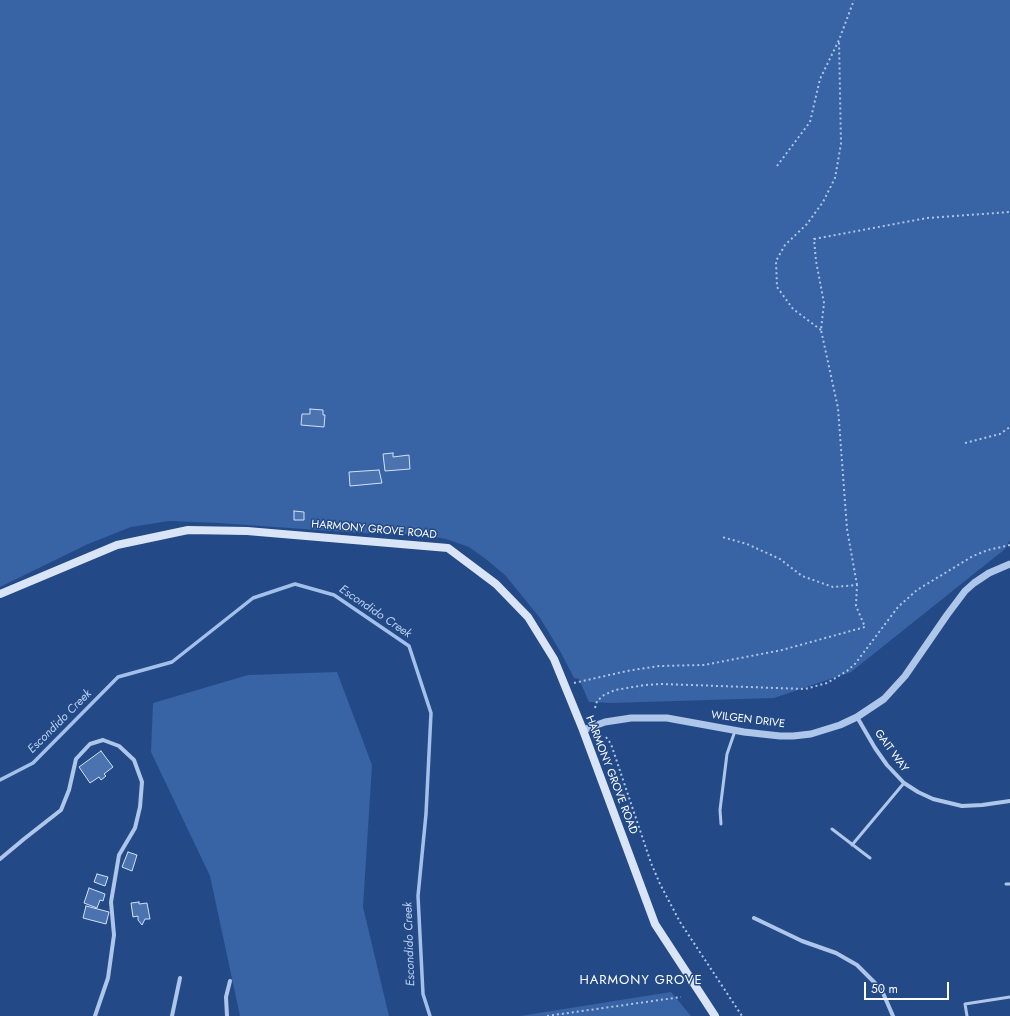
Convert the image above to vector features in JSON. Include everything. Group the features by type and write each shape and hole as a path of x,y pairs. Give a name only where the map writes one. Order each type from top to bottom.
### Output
{"main road":[{"name":"HARMONY GROVE ROAD","path":"0,594 117,545 188,530 247,531 448,548 496,584 528,617 554,658 583,730 655,924 715,1016"}],"street":[{"name":"WILGEN DRIVE","path":"583,730 605,722 631,718 667,718 735,731 780,736 803,735 826,730 857,717 884,700 894,689 965,591 988,573 1010,564"},
{"name":"GAIT WAY","path":"857,717 879,754 904,783 933,799 962,806 1010,801"},
{"path":"0,859 61,810 76,759 90,744 103,740 119,746 134,760 142,782 140,807 135,828 119,855 111,902 114,935 108,978 95,1016"},
{"path":"754,918 802,941 836,953 856,964 866,972 883,993 893,1016"},
{"path":"172,1016 180,978"},
{"path":"227,1016 226,998 230,981"}],"lane":[{"path":"721,824 720,810 726,754 735,731"},
{"path":"852,845 904,783"},
{"path":"832,829 870,858"},
{"path":"967,1016 965,1004 1010,997"}],"path":[{"path":"777,166 810,122 820,79 840,40 854,0"},
{"path":"821,330 793,309 777,287 776,261 785,245 807,224 824,202 835,178 841,144 840,40"},
{"path":"565,685 627,671 659,666 704,664 782,650 865,627 856,606 857,585 847,529 838,408 821,330 824,303 816,261 814,239 926,218 1010,212"},
{"path":"965,443 1000,434 1010,427"},
{"path":"722,537 747,544 780,559 802,576 833,587 857,585"},
{"path":"594,708 597,701 604,695 615,690 645,685 662,684 805,689 827,683 847,671 855,664 898,607 917,590 973,556 988,550 1010,545"},
{"path":"606,737 611,744 660,884 680,922 742,1016"},
{"path":"547,1016 682,997"}],"shaded area":[{"path":"0,0 1010,0 1010,540 1005,549 851,672 774,698 610,703 589,702 579,679 574,678 540,618 505,575 469,547 446,539 424,535 360,533 169,521 131,527 88,544 0,587"},
{"path":"337,672 372,765 363,907 389,1016 240,1016 210,876 151,752 153,703 248,675"},
{"path":"671,992 691,1016 520,1016"}],"building":[{"path":"310,409 323,410 323,415 325,415 324,427 301,425 302,414 310,414"},
{"path":"393,453 393,457 409,455 410,469 385,471 383,454"},
{"path":"379,470 382,483 350,486 349,472"},
{"path":"294,511 304,512 304,520 294,520"},
{"path":"101,751 113,767 104,774 106,776 101,780 99,777 90,783 79,767"},
{"path":"128,852 137,855 132,871 122,867"},
{"path":"97,874 108,877 105,886 94,882"},
{"path":"89,888 105,894 103,901 100,900 97,908 84,903"},
{"path":"139,902 139,904 147,903 150,919 145,919 142,925 138,920 138,916 133,917 131,903"},
{"path":"86,906 109,912 106,924 83,918"}],"waterway":[{"name":"Escondido Creek","path":"0,780 33,763 118,677 172,662 253,598 295,584 334,595 409,646 431,713 426,814 418,896 423,994 430,1016"}],"district":[{"name":"HARMONY GROVE","path":"641,981"}]}
